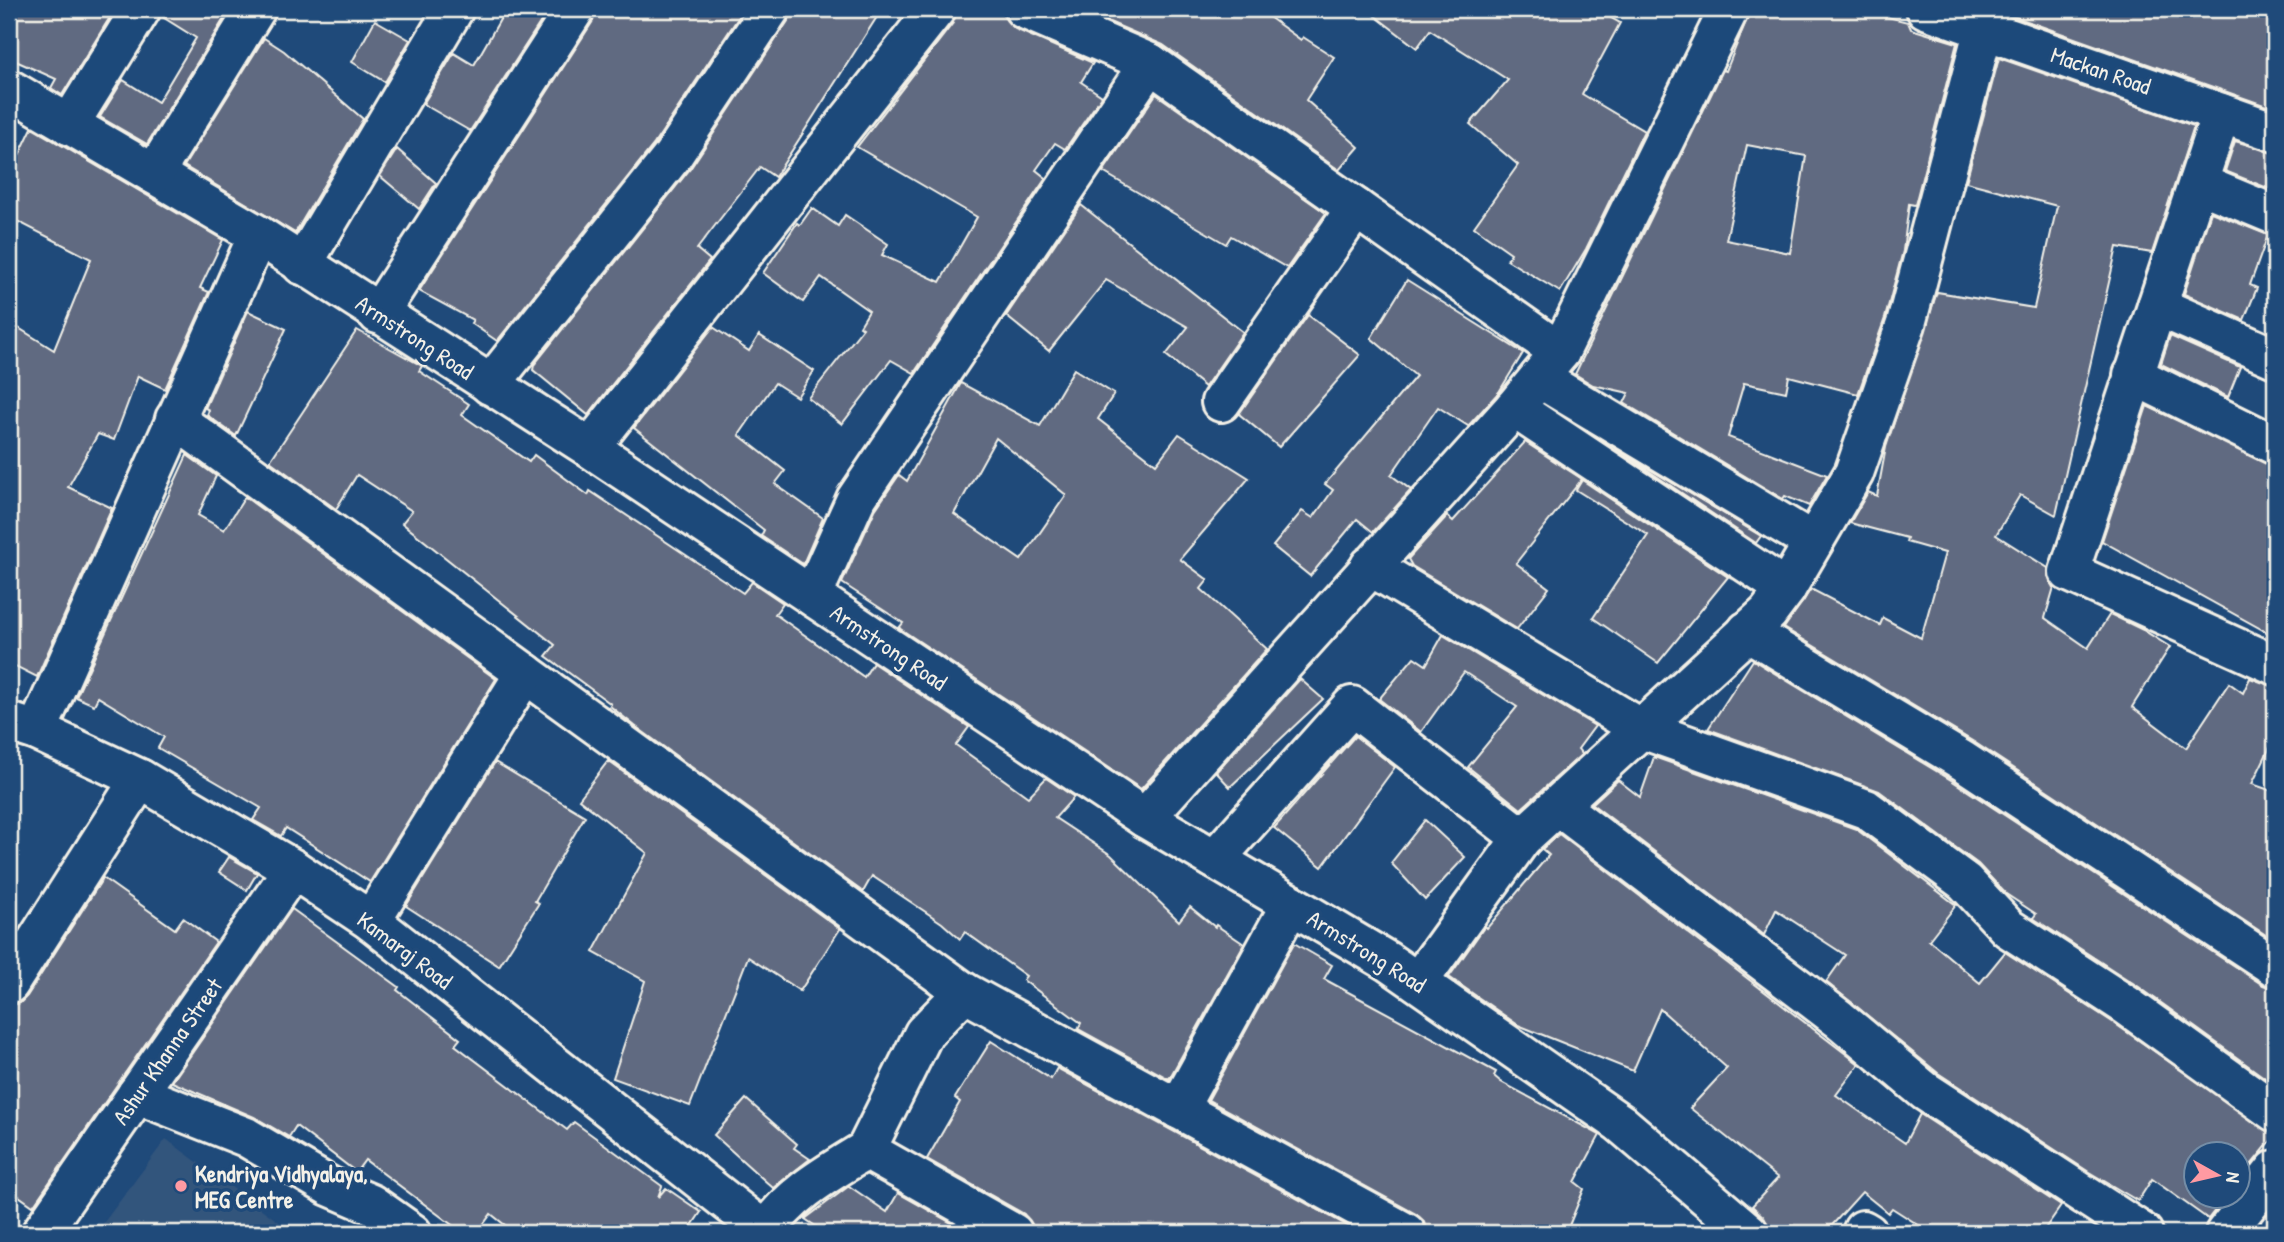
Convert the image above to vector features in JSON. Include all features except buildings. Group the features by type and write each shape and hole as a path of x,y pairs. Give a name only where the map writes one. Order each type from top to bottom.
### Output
{"street":[{"path":"69,125 141,9"},
{"path":"154,174 256,9"},
{"path":"302,265 454,9"},
{"path":"378,314 575,9"},
{"path":"490,385 672,157 770,9"},
{"path":"590,448 936,9"},
{"path":"1024,9 1150,63 1356,208 1549,365 1813,542"},
{"path":"1145,818 1514,408 1549,365 1729,9"},
{"name":"Mackan Road","path":"1926,9 1986,19 2275,132"},
{"path":"1418,982 1522,838 1768,613 1786,589 1854,473 1906,324 1986,19"},
{"path":"815,598 818,583 856,499 1150,63"},
{"name":"Armstrong Road","path":"9,89 258,235 590,448 1145,818 1418,982 1620,1123 1749,1233"},
{"path":"2221,113 2069,572 2275,665"},
{"path":"2198,183 2275,215"},
{"path":"1221,402 1356,208"},
{"path":"23,726 175,419 258,235"},
{"path":"2157,306 2275,358"},
{"path":"2133,375 2275,445"},
{"path":"1514,408 1786,589"},
{"path":"175,419 964,992 1406,1233"},
{"path":"1370,566 1642,729 1866,809 1965,882 2008,929 2126,1006 2275,1112"},
{"path":"1748,631 1963,761 2275,967"},
{"path":"371,922 525,673"},
{"path":"1215,859 1352,706 1522,838"},
{"name":"Kamaraj Road","path":"23,726 140,779 293,869 371,922 766,1233"},
{"path":"9,984 140,779"},
{"path":"1558,806 1839,1020 1925,1091 2143,1233"},
{"name":"Ashur Khanna Street","path":"41,1233 293,869"},
{"path":"1178,1109 1291,904"},
{"path":"766,1233 780,1209 816,1181 866,1150 924,1033 964,992"},
{"path":"137,1094 246,1137 329,1186 372,1204 412,1233"},
{"path":"866,1150 1013,1233"},
{"path":"2225,1233 2275,1170"}],"shaded area":[{"name":"Kendriya Vidhyalaya, MEG Centre","path":"166,1139 294,1233 96,1233"}],"place":[{"name":"Kendriya Vidhyalaya, MEG Centre","path":"181,1186"}]}
